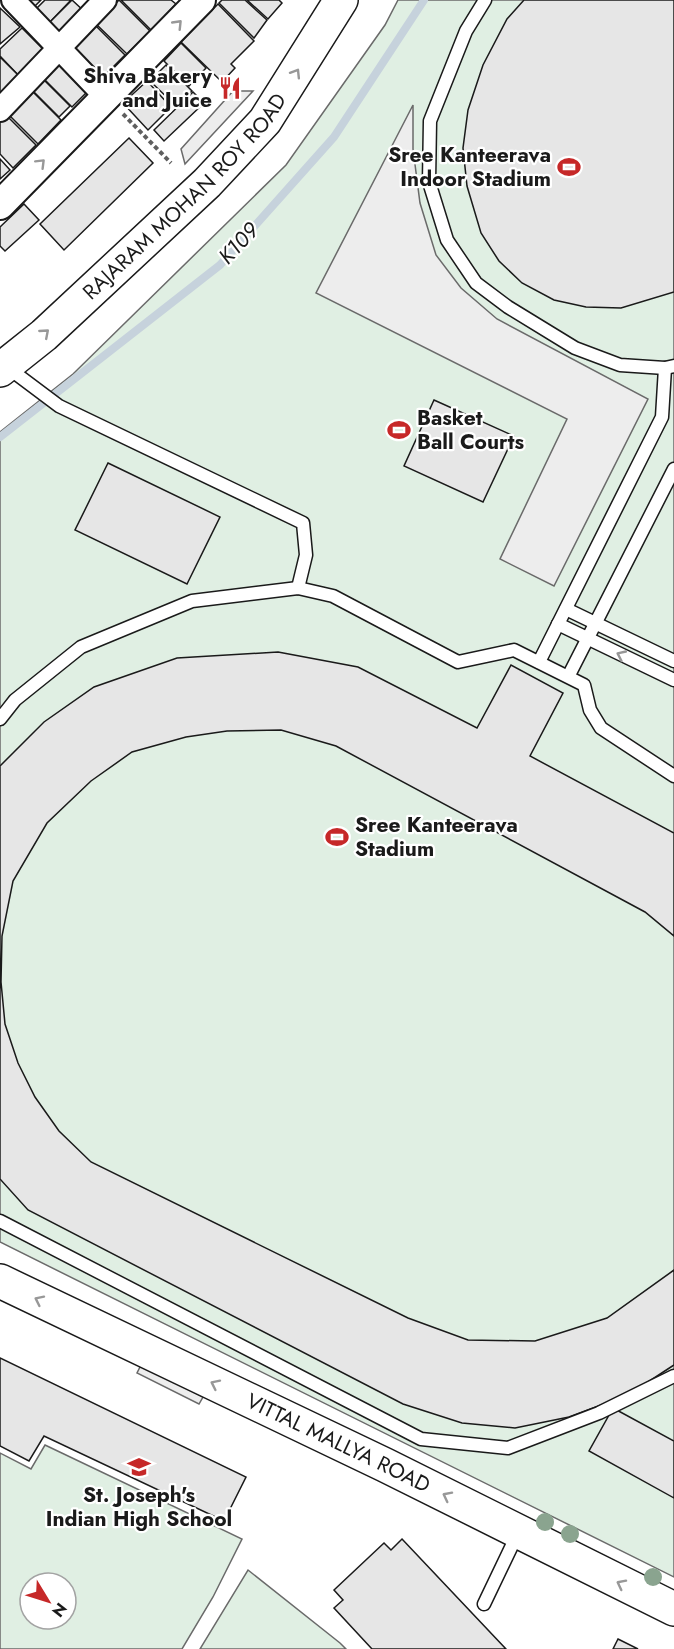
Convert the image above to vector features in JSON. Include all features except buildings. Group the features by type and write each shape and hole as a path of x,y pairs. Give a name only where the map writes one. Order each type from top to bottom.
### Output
{"main road":[{"name":"RAJARAM MOHAN ROY ROAD","path":"3,368 44,335 173,215 265,122 341,0"},
{"name":"VITTAL MALLYA ROAD","path":"0,1281 519,1532 674,1610"}],"street":[{"path":"13,0 106,97"},
{"path":"0,110 105,0"},
{"path":"0,205 201,0"}],"lane":[{"path":"485,0 466,31 430,121 429,182 447,240 476,283 508,308 575,348 620,365 669,367 662,417 539,662"},
{"path":"3,368 59,406 303,523 306,555 298,588"},
{"path":"568,675 674,469"},
{"path":"0,719 15,700 81,647 192,601 298,588 333,596 458,662 514,650 568,675 584,685 590,710 601,728 674,776"},
{"path":"566,609 674,661"},
{"path":"558,624 674,680"},
{"path":"0,1221 421,1439 508,1448 599,1413 674,1376"},
{"path":"484,1604 519,1532"}],"path":[{"path":"106,97 171,163"}],"green space":[{"name":"Sree Kanteerava Stadium","path":"398,0 674,0 674,1577 0,1242 0,432 73,374 286,165 385,25"},
{"path":"45,1445 242,1539 213,1597 182,1649 0,1649 0,1453 31,1469"},
{"path":"248,1570 340,1643 346,1649 200,1649"}],"shaded area":[{"path":"233,91 253,91 185,164 181,149"},
{"path":"413,105 413,149 420,203 436,255 461,288 497,319 648,399 554,586 500,559 567,419 316,293"},
{"path":"141,1365 203,1397 199,1404 137,1373"}],"waterway":[{"name":"K109","path":"0,437 220,265 334,137 424,0"}],"place":[{"name":"Shiva Bakery and Juice","path":"230,88"},
{"name":"Sree Kanteerava Indoor Stadium","path":"569,167"},
{"name":"Basket Ball Courts","path":"399,430"},
{"name":"Sree Kanteerava Stadium","path":"337,837"},
{"name":"St. Joseph's Indian High School","path":"139,1467"}]}
